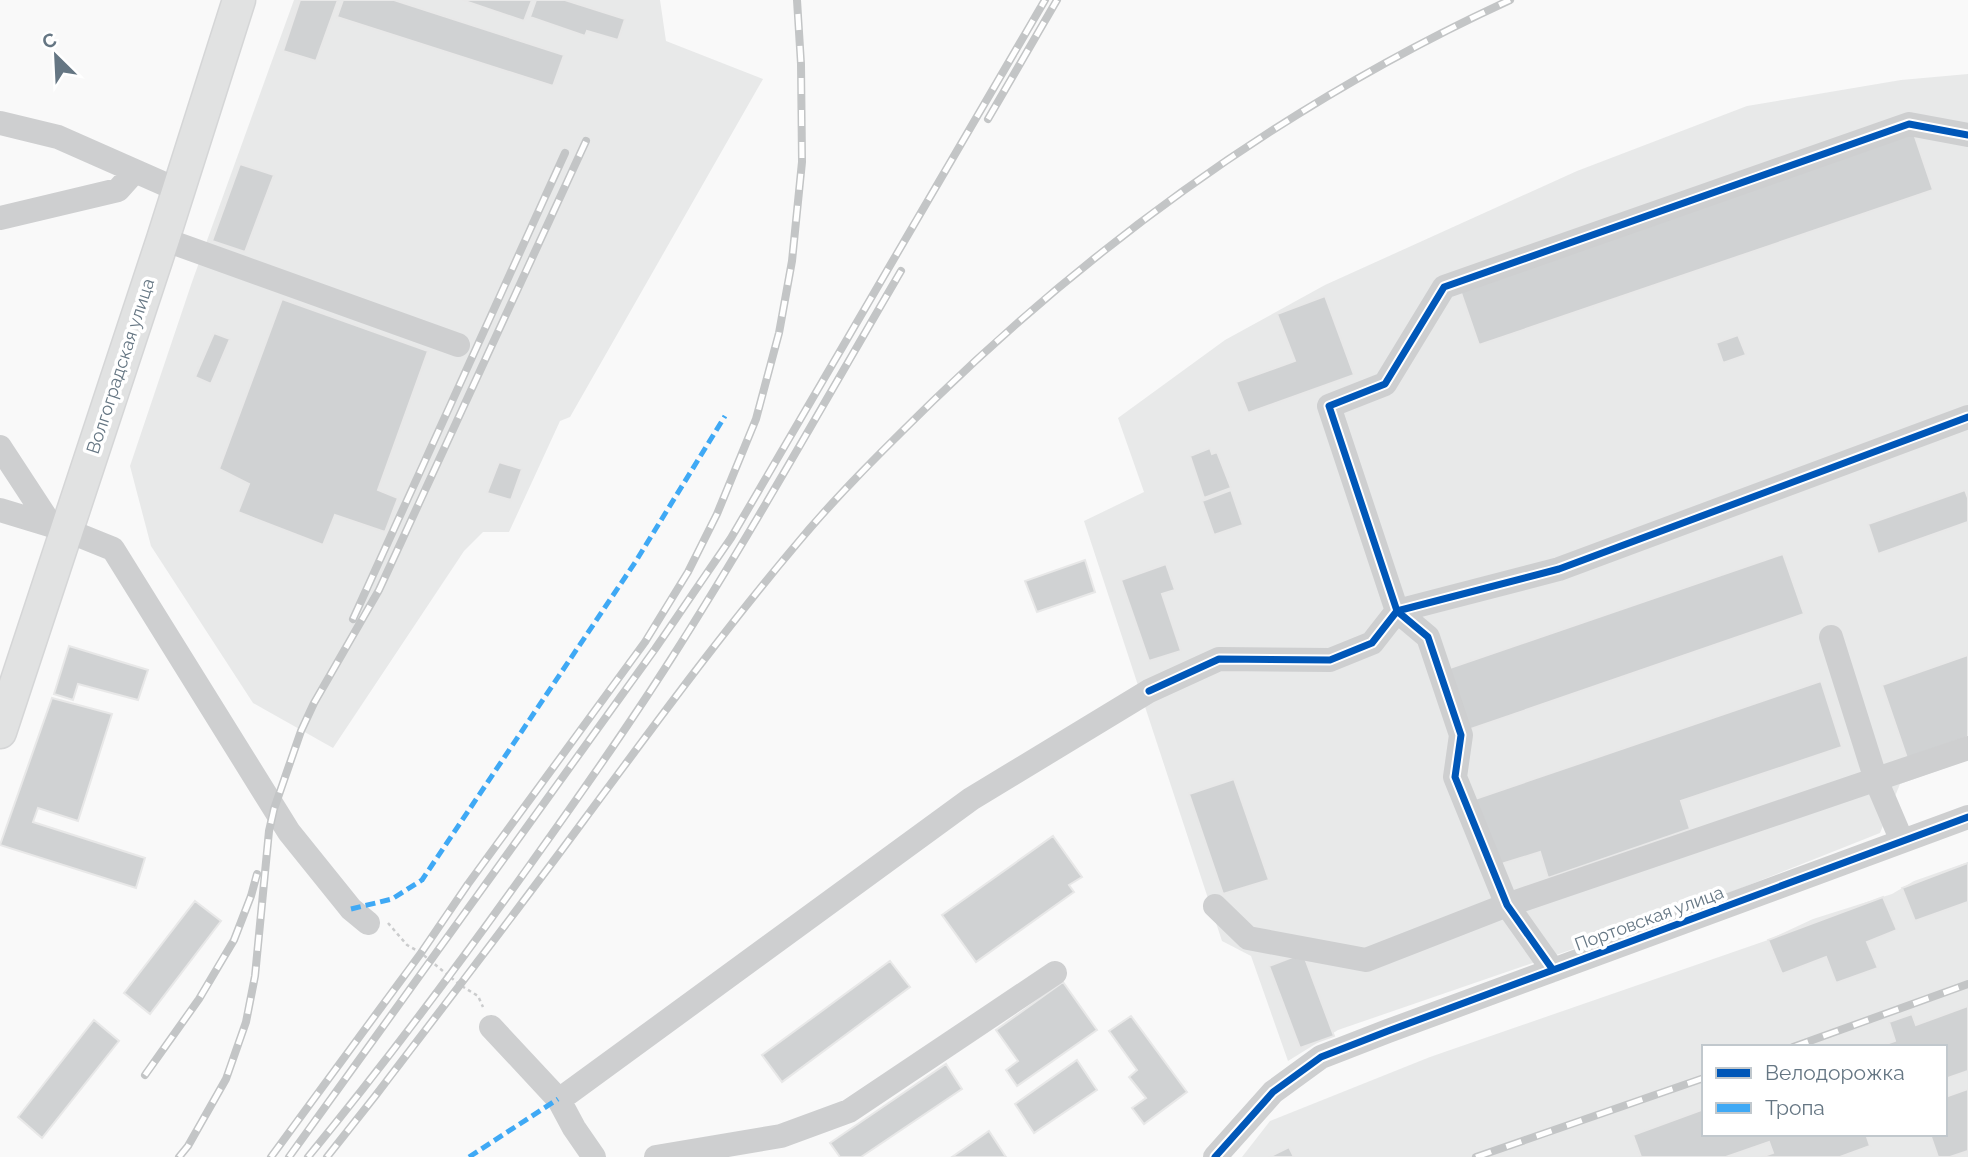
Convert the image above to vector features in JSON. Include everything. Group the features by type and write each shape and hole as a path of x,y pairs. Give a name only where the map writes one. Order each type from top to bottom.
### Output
{"main road":[{"name":"Волгоградская улица","path":"0,732 58,528 163,239 239,0"}],"street":[{"path":"0,122 58,136 178,190"},
{"path":"1553,970 1507,905 1455,777 1461,735 1428,637 1397,611 1329,406 1385,384 1444,287 1909,124 1968,135"},
{"path":"0,218 118,190 135,171"},
{"path":"163,239 458,345"},
{"path":"559,1100 971,799 1149,691 1219,659 1330,660 1372,643 1397,611 1559,569 1968,417"},
{"path":"0,447 58,528"},
{"path":"0,510 113,549 289,832 351,909 378,923"},
{"path":"1831,637 1876,780 1902,841"},
{"path":"1215,906 1248,938 1366,960 1507,905 1968,748"},
{"name":"Портовская улица","path":"1215,1157 1273,1092 1321,1057 1968,817"},
{"path":"656,1157 781,1136 849,1111 1055,973"},
{"path":"491,1027 559,1100 594,1157"}],"path":[{"path":"378,923 478,996 491,1027"}],"shaded area":[{"path":"294,0 660,0 666,41 763,79 570,417 560,421 509,532 483,532 464,551 333,748 253,703 151,546 130,466 192,282"},
{"path":"1968,74 1968,760 1900,784 1880,833 1681,912 1338,1030 1288,1061 1251,956 1222,941 1084,521 1144,492 1118,418 1225,340 1325,285 1577,171 1747,106 1901,80"},
{"path":"1968,862 1968,1157 1242,1157 1270,1121 1430,1057 1768,940 1813,919 1892,894 1914,881"}],"building":[{"path":"300,0 338,0 316,61 283,51"},
{"path":"343,0 394,0 564,55 553,86 337,17"},
{"path":"462,0 532,0 524,21"},
{"path":"536,0 565,0 625,19 618,40 587,31 585,36 530,17"},
{"path":"1913,131 1933,190 1479,345 1459,287"},
{"path":"240,164 274,175 245,252 212,241"},
{"path":"1325,296 1354,375 1248,413 1236,382 1295,361 1277,314"},
{"path":"282,299 428,351 378,490 398,498 385,532 335,515 323,545 238,512 249,484 219,469"},
{"path":"214,333 230,339 211,384 195,377"},
{"path":"1738,335 1746,355 1723,363 1716,343"},
{"path":"1210,448 1212,454 1217,452 1231,488 1204,498 1190,456"},
{"path":"499,462 522,469 511,500 487,493"},
{"path":"1231,490 1243,525 1214,535 1202,501"},
{"path":"1965,490 1968,498 1968,522 1878,554 1868,524"},
{"path":"1783,554 1804,614 1465,731 1444,670"},
{"path":"1085,560 1095,592 1037,612 1025,581"},
{"path":"1166,564 1175,590 1162,594 1181,651 1149,661 1121,580"},
{"path":"69,646 148,670 138,700 78,684 73,700 54,694"},
{"path":"1968,655 1968,737 1907,758 1882,685"},
{"path":"1821,681 1842,747 1681,801 1690,829 1548,878 1540,852 1498,865 1475,799"},
{"path":"52,698 112,714 78,821 38,808 33,822 145,858 136,888 0,845"},
{"path":"1234,779 1269,880 1223,894 1189,794"},
{"path":"1053,836 1082,877 1069,885 1074,892 976,962 942,915"},
{"path":"1968,863 1968,902 1915,921 1902,888"},
{"path":"1883,897 1897,930 1867,942 1878,968 1836,983 1826,957 1782,974 1768,940"},
{"path":"195,901 221,921 150,1014 124,993"},
{"path":"1303,953 1334,1036 1300,1048 1269,966"},
{"path":"890,961 910,987 782,1082 762,1055"},
{"path":"1063,982 1097,1030 1017,1086 1006,1070 1018,1061 996,1030"},
{"path":"1968,1006 1968,1071 1947,1078 1947,1045 1884,1045 1895,1041 1889,1022 1912,1014 1916,1025"},
{"path":"1131,1016 1187,1092 1144,1124 1132,1108 1146,1098 1129,1077 1137,1070 1109,1031"},
{"path":"94,1020 119,1041 42,1138 18,1117"},
{"path":"1077,1060 1097,1090 1034,1133 1015,1104"},
{"path":"946,1064 962,1089 861,1157 840,1157 830,1143"},
{"path":"1968,1089 1968,1151 1950,1157 1938,1157 1931,1136 1947,1136 1947,1096"},
{"path":"1702,1110 1702,1136 1867,1136 1870,1146 1840,1157 1761,1157 1773,1153 1769,1142 1726,1157 1641,1157 1633,1135"},
{"path":"989,1131 1006,1157 952,1157"},
{"path":"1289,1147 1294,1157 1269,1157"}],"railway":[{"path":"271,1157 645,642 688,572 717,514 756,419 779,333 792,261 802,162 797,0"},
{"path":"289,1157 655,649 731,538 1045,0"},
{"path":"988,119 1057,0"},
{"path":"327,1157 741,613 828,508 933,401 998,340 1065,283 1205,176 1353,81 1510,0"},
{"path":"179,1157 226,1079 246,1022 255,976 269,831 301,731 314,703 379,590 586,141"},
{"path":"353,619 565,153"},
{"path":"308,1157 366,1085 505,900 637,710 730,563 901,271"},
{"path":"145,1075 199,999 234,940 257,874"},
{"path":"1799,1045 1968,984"},
{"path":"1476,1157 1702,1079"}],"marked path":[{"path":"351,909 392,899 422,880 636,561 725,416"},
{"path":"469,1157 558,1099"}],"cycle path":[{"path":"1553,970 1507,905 1455,777 1461,735 1428,637 1397,611 1329,406 1385,384 1444,287 1909,124 1968,135"},
{"path":"1149,691 1219,659 1330,660 1372,643 1397,611 1559,569 1968,417"},
{"path":"1215,1157 1273,1092 1321,1057 1968,817"}]}
